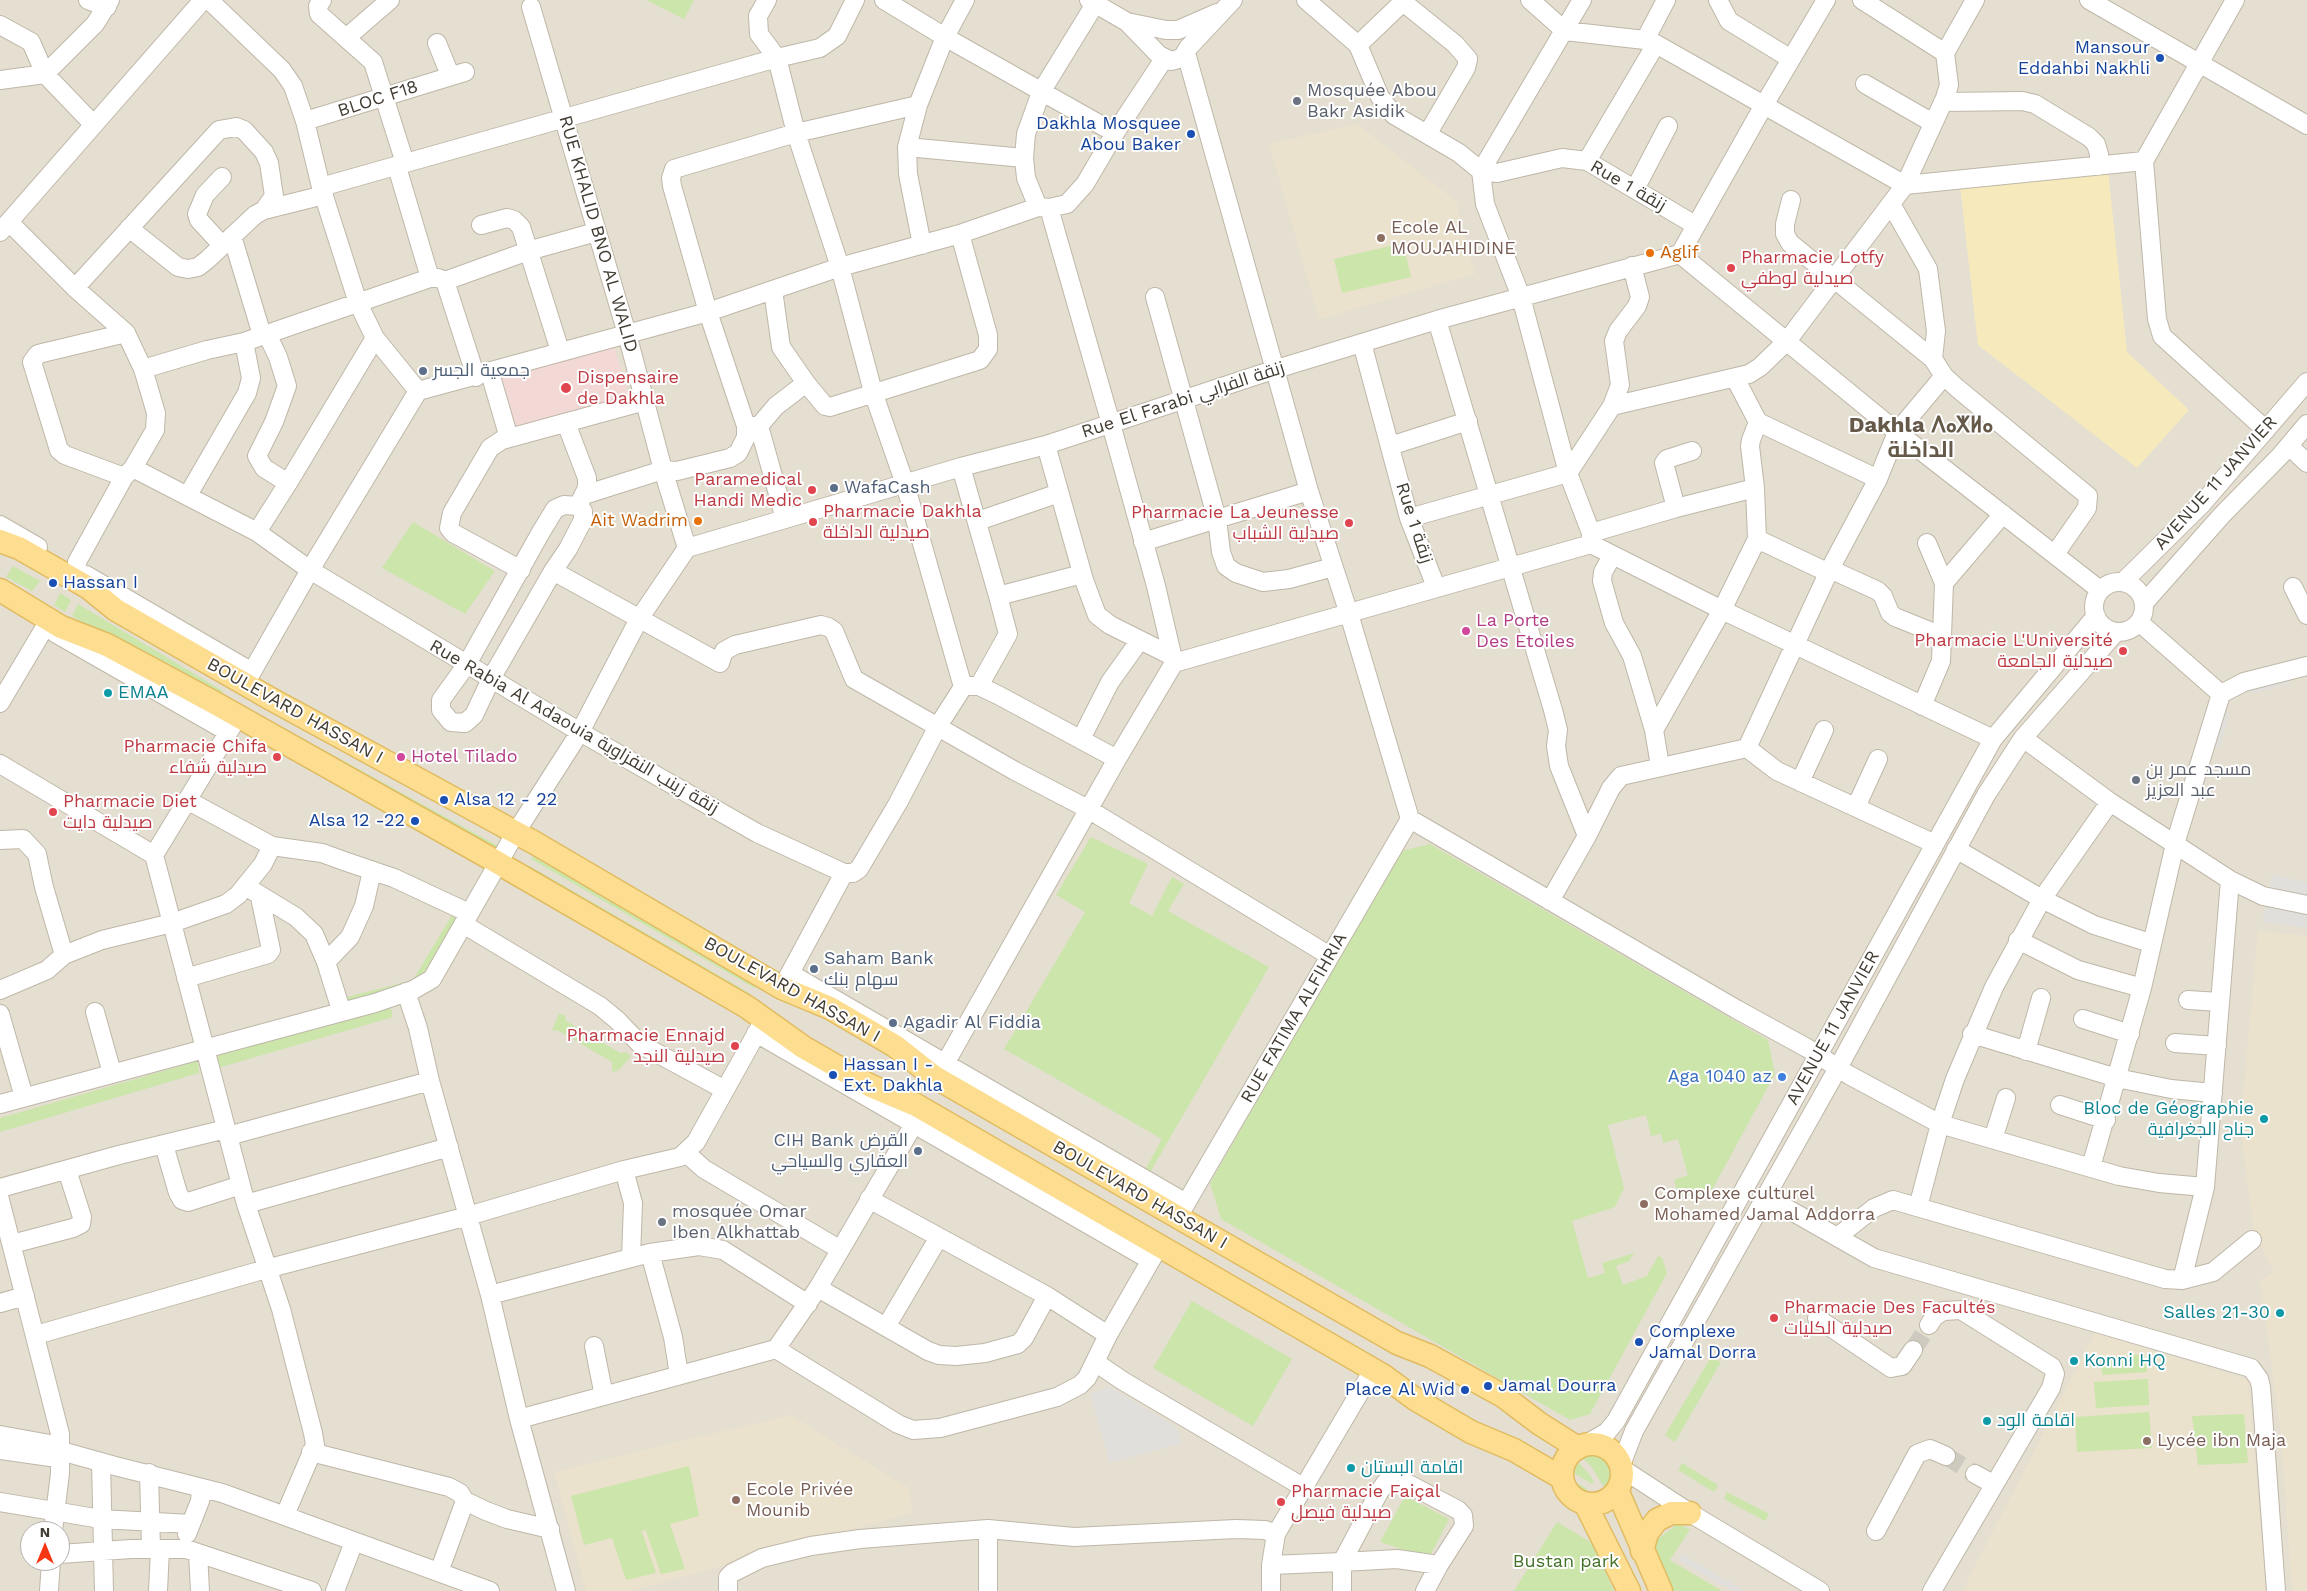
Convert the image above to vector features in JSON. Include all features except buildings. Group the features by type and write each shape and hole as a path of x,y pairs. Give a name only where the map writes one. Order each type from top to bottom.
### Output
{"main road":[{"name":"BOULEVARD HASSAN I","path":"0,541 25,546 76,575 116,610 248,678 516,832 786,981 895,1046 933,1076 1182,1210 1397,1343 1430,1356 1503,1396 1540,1424 1580,1446"},
{"name":"BOULEVARD HASSAN I","path":"0,590 61,627 107,645 233,724 498,863 760,1025 880,1091 916,1105 1155,1253 1372,1370 1414,1399 1471,1432 1514,1450 1562,1478"},
{"path":"1629,1591 1585,1503 1569,1493 1562,1478 1565,1460 1580,1446 1598,1445 1606,1447 1618,1458 1620,1477 1642,1551 1661,1591"},
{"path":"1585,1503 1606,1500 1620,1477"},
{"path":"1642,1551 1647,1533 1657,1520 1671,1513 1690,1513"}],"street":[{"path":"0,80 45,74 95,24 109,4 88,0"},
{"path":"76,575 76,562 156,430 157,423 143,369 126,333 3,228 203,0"},
{"path":"209,0 288,78 297,96 305,121 322,191 358,303 375,338 418,391"},
{"path":"322,0 318,6 319,14 373,62 385,98 401,165 437,279 483,375 509,438"},
{"path":"346,38 390,0"},
{"path":"767,0 758,16 759,34 777,58 796,133 840,267 873,392 971,686 1081,739 1117,759"},
{"path":"129,228 178,267 188,269 198,267 255,215 264,210 401,165 777,58 805,53 828,44 837,36 855,0"},
{"path":"884,0 945,37 1115,133"},
{"path":"922,245 908,174 907,147 918,105 945,37 965,0"},
{"path":"1306,0 1358,45 1384,105 1398,117 1459,153 1480,171"},
{"path":"1530,0 1565,31 1650,42 1905,185 2144,161"},
{"path":"1582,0 1480,171 1485,204 1521,297 1568,473 1591,539 1612,556 1922,706 1993,738"},
{"path":"1587,161 1650,42 1666,0"},
{"path":"1718,0 1729,21 1791,59"},
{"path":"1826,0 1680,254 1897,432 2100,590"},
{"path":"1862,0 1945,53"},
{"path":"1612,406 1749,374 1760,368 1787,341 1905,185 1944,102 1949,85 1945,53 1975,0"},
{"path":"2089,0 2307,125"},
{"path":"2236,0 2144,161 2160,332 2168,342 2266,430"},
{"path":"1358,45 1404,1 1455,44 1468,59 1466,68 1428,133"},
{"name":"RUE KHALID BNO AL WALID","path":"532,2 596,232 627,334 663,470 687,548"},
{"path":"946,1062 1172,659 1156,586 1112,424 1044,208 1026,178 1024,158 1026,134 1041,92 1092,2 1127,22 1173,54"},
{"path":"1173,54 1228,5"},
{"path":"1228,5 1158,37 1173,54 1198,98 1273,370 1410,819 1819,1055 1838,1068 1940,1124 2135,1180 2205,1187"},
{"path":"248,678 310,570 418,391 483,375 560,351 708,312 840,267 922,245 1044,208 1067,204 1076,197 1115,133 1186,37 1172,30 1127,22"},
{"path":"0,25 31,42 45,74 94,125"},
{"name":"BLOC F18","path":"305,121 385,98 457,74 437,43"},
{"path":"1865,84 1933,123"},
{"path":"1944,102 2022,101 2035,104 2090,137 2096,144 2100,166"},
{"path":"785,518 753,426 708,312 672,186 672,172 678,167 796,133 918,105"},
{"path":"1635,189 1668,126"},
{"path":"75,288 210,138 227,127 236,127 244,130 264,152 269,163 274,196 264,210"},
{"path":"907,147 1024,158"},
{"name":"Rue 1 زنقة","path":"1480,171 1497,173 1562,158 1587,161 1695,225"},
{"path":"222,176 205,195 197,214 199,220 227,240 265,334 278,357 287,386 274,422 256,456 264,468 288,483"},
{"path":"1791,200 1785,224 1785,234 1790,243 1933,359 1944,376 2088,496 2087,508 2055,554"},
{"path":"1891,204 1914,240 1928,269 1936,331 1933,359"},
{"path":"481,225 501,219 514,220 521,227 560,351"},
{"path":"143,369 207,350 244,342 358,303 596,232"},
{"path":"773,290 781,348 806,383 827,407 976,363 986,352 988,335 960,234"},
{"name":"Rue El Farabi زنقة الفرابي","path":"687,548 961,467 1046,445 1184,398 1437,320 1680,254"},
{"path":"1410,518 1568,473 1612,406 1621,381 1614,341 1618,331 1637,306 1640,297 1632,266"},
{"path":"1154,297 1217,519 1226,566 1236,573 1263,582 1333,567"},
{"path":"1437,320 1553,710 1558,730 1556,746 1559,766 1587,836"},
{"name":"Rue Rabia Al Adaouia زنقة زينب النفزاوية","path":"126,333 38,354 32,362 59,450 65,454 129,473 188,495 256,532 310,570 492,677 580,732 756,834 844,874"},
{"path":"256,532 288,483 375,338"},
{"path":"188,495 247,393 251,378 244,342"},
{"name":"Rue 1 زنقة","path":"1362,343 1410,518 1436,587"},
{"path":"1747,748 1829,571 1878,479 1897,432 1944,376"},
{"path":"1735,378 1758,422 1878,479"},
{"name":"AVENUE 11 JANVIER","path":"2123,582 2201,505 2307,382"},
{"path":"566,423 587,478 581,501 583,520 568,550 553,572 492,677 479,708 471,719 461,724 451,722 441,710 441,700 467,664 555,510 564,505 581,501 663,470 677,471 730,458 738,453 753,426 806,383"},
{"path":"521,570 454,533 449,522 490,448 509,438 645,401"},
{"path":"1390,446 1468,421"},
{"path":"1654,730 1722,610 1757,539 1755,488 1750,446 1758,422"},
{"name":"AVENUE 11 JANVIER","path":"2144,603 2222,514 2307,424"},
{"path":"1046,445 1082,574 1097,615 1110,625 1172,659 1348,614 1511,566 1676,508 1755,488"},
{"path":"2288,446 2307,463"},
{"path":"1676,508 1664,463 1667,459 1692,451"},
{"path":"961,467 978,521 1008,634 971,686 938,726 898,803 859,869 853,873 844,874 786,981 946,1062 1182,1210"},
{"path":"1143,542 1309,491"},
{"path":"978,521 1059,493"},
{"path":"1944,583 2003,514"},
{"path":"0,525 25,546"},
{"path":"1757,539 1878,591 1883,596 1890,613 1895,617 1942,636"},
{"path":"1922,706 1941,661 1944,583 1927,543"},
{"path":"0,1104 341,1010 375,1003 406,992 432,979 516,832 580,732 639,619 687,548"},
{"path":"1612,556 1603,572 1602,581 1614,623 1632,656 1654,730 1660,766"},
{"path":"553,572 720,663 724,652 735,645 821,625 828,627 834,632 854,679 1015,771 1088,809 1330,956"},
{"path":"998,596 1082,574"},
{"path":"2123,582 2137,590 2144,603 2143,613 2139,622 2128,630 2116,632 2104,626 2096,616 2094,605 2100,590 2110,584 2123,582"},
{"path":"2293,587 2307,614"},
{"path":"0,601 45,627 233,724 154,856"},
{"name":"AVENUE 11 JANVIER","path":"1580,1446 1608,1432 1616,1421 1993,738 2096,616"},
{"path":"2139,622 2222,694"},
{"path":"0,703 45,627"},
{"name":"AVENUE 11 JANVIER","path":"1620,1477 1634,1431 1838,1068 1986,795 2024,738 2116,632"},
{"path":"1081,739 1110,682 1140,640"},
{"path":"2091,1167 2118,1078 2142,988 2175,844 2222,694 2244,682 2307,666"},
{"path":"1800,782 1824,730"},
{"path":"2024,738 2110,802 2230,880 2263,896 2307,905"},
{"path":"1550,901 1587,836 1604,800 1618,778 1660,766 1747,748"},
{"path":"1747,748 1764,764 1935,844"},
{"path":"1856,807 1878,759"},
{"path":"0,764 154,856 246,1204 280,1309 313,1433 315,1445 285,1515"},
{"path":"187,800 272,846 322,853 394,878 431,897 600,1006 617,1020 640,1044 725,1090"},
{"path":"1918,1206 1940,1124 1972,1034 2018,940 2042,899 2110,802"},
{"name":"RUE FATIMA ALFIHRIA","path":"1182,1210 1410,819"},
{"path":"0,840 23,839 37,854 44,887 64,955"},
{"path":"0,990 47,970 64,955 102,940 172,923 226,904 245,886 263,864 272,846"},
{"path":"1956,849 2042,899 2094,925 2144,941"},
{"path":"326,962 350,937 364,906 372,871"},
{"path":"2182,1280 2205,1187 2230,880"},
{"path":"245,886 307,925 314,934 326,962 341,1010"},
{"path":"186,978 268,954 271,950 260,897"},
{"path":"2018,940 2078,970 2142,988"},
{"path":"406,992 418,1028 430,1081 490,1295 519,1420 566,1591"},
{"path":"2026,1051 2041,998"},
{"path":"2188,1000 2220,1002"},
{"path":"95,1012 112,1073"},
{"path":"0,1014 24,1098"},
{"path":"2083,1019 2130,1034"},
{"path":"36,1335 266,1269 468,1216 624,1170 673,1160 686,1153 696,1142 760,1025 914,1124 1155,1253 1108,1335 1087,1378 1071,1391 1057,1397 940,1428 913,1430 898,1424 776,1349"},
{"path":"1972,1034 2118,1078 2171,1089 2213,1093"},
{"path":"2175,1043 2217,1046"},
{"path":"0,1188 164,1145 227,1132 430,1081"},
{"path":"1993,1139 2006,1098"},
{"path":"2060,1104 2106,1120"},
{"path":"519,1420 776,1349 818,1288 839,1249 914,1124"},
{"path":"164,1145 178,1193 182,1200 188,1202 241,1185"},
{"path":"246,1204 449,1147"},
{"path":"686,1153 704,1169 839,1249"},
{"path":"7,1240 73,1228 81,1224 82,1218 67,1170"},
{"path":"624,1170 633,1203 631,1258"},
{"path":"1765,1196 1874,1258 2251,1368 2260,1379 2261,1387 2276,1591"},
{"path":"869,1199 1047,1296 1108,1335"},
{"path":"0,1200 7,1240 36,1335 60,1434 61,1451 54,1521"},
{"path":"1837,1238 1874,1208 1890,1200 1902,1201 2165,1279 2182,1280 2213,1272 2252,1240"},
{"path":"886,1327 939,1237"},
{"path":"490,1295 650,1253 699,1246 723,1250 808,1304"},
{"path":"650,1253 673,1337 679,1375"},
{"path":"818,1288 939,1355 956,1356 985,1353 1018,1344 1024,1338 1047,1296"},
{"path":"0,1303 25,1296"},
{"path":"1929,1325 1934,1318 1944,1311 1961,1310 2052,1366 2055,1374 2051,1388 1932,1591"},
{"path":"1817,1318 1891,1368 1902,1366 1913,1350"},
{"path":"594,1346 604,1396"},
{"path":"1095,1362 1123,1381 1303,1487"},
{"path":"1271,1591 1271,1565 1276,1534 1372,1370"},
{"path":"0,1435 50,1444 61,1451 201,1488 285,1515 490,1591"},
{"path":"1876,1530 1917,1454 1930,1449 1946,1456"},
{"path":"0,1450 50,1457 61,1451"},
{"path":"312,1452 449,1487 460,1493 465,1501 507,1519 550,1529"},
{"path":"101,1462 104,1591"},
{"path":"149,1473 150,1521 155,1549 158,1591"},
{"path":"1975,1474 1993,1484"},
{"path":"1620,1477 1657,1492 1820,1591"},
{"path":"1342,1591 1342,1562 1385,1483 1396,1479 1434,1497 1458,1510 1463,1515 1464,1526 1425,1591"},
{"path":"200,1591 190,1551 191,1524 200,1501 201,1488"},
{"path":"439,1572 465,1501"},
{"path":"0,1502 101,1519 191,1524"},
{"path":"728,1591 728,1577 732,1573 762,1558 786,1551 860,1539 988,1528 1074,1537 1236,1529 1265,1530 1276,1534"},
{"path":"988,1528 988,1591"},
{"path":"335,1591 354,1542"},
{"path":"70,1553 102,1550 155,1549 190,1551 312,1591"},
{"path":"1271,1565 1409,1559 1439,1565"},
{"path":"49,1591 50,1571"}],"shaded area":[{"path":"0,0 2307,0 2307,1591 0,1591"},
{"name":"Ecole AL MOUJAHIDINE","path":"1357,124 1456,201 1475,274 1319,319 1269,144"},
{"name":"Dispensaire de Dakhla","path":"614,346 630,401 518,432 501,376"},
{"path":"2288,672 2291,683 2251,694 2248,682"},
{"path":"2217,711 2230,714 2219,748 2205,744"},
{"path":"2272,875 2307,882 2307,928 2262,922"},
{"path":"2258,931 2307,936 2307,1591 2292,1591 2281,1437 2260,1280 2274,1272 2254,1233 2240,1127"},
{"name":"Lycée ibn Maja","path":"2095,1333 2248,1380 2266,1591 1962,1591"},
{"path":"1110,1387 1177,1428 1182,1443 1110,1463 1090,1394"},
{"name":"Ecole Privée Mounib","path":"790,1415 909,1488 912,1513 632,1591 586,1591 554,1472"},
{"path":"1682,1554 1745,1591 1732,1591 1679,1560"}],"green space":[{"path":"646,0 694,0 684,19"},
{"path":"1403,243 1411,277 1342,293 1334,259"},
{"path":"413,522 495,571 465,614 382,568"},
{"path":"13,566 40,581 32,591 6,577"},
{"path":"60,593 71,600 65,612 54,605"},
{"path":"78,604 223,691 218,699 72,616"},
{"path":"255,712 500,847 495,859 251,721"},
{"path":"1091,837 1148,864 1129,903 1152,916 1172,877 1184,884 1168,911 1269,967 1149,1174 1144,1172 1162,1139 1004,1049 1085,912 1056,895"},
{"path":"1430,844 1768,1040 1775,1074 1712,1190 1696,1196 1689,1195 1676,1199 1677,1190 1674,1180 1688,1175 1678,1139 1663,1143 1661,1134 1651,1136 1646,1115 1608,1125 1624,1188 1615,1207 1572,1221 1588,1278 1605,1273 1602,1263 1634,1253 1629,1261 1616,1266 1623,1285 1647,1276 1658,1256 1662,1258 1667,1273 1590,1414 1570,1420 1221,1219 1210,1183 1401,851"},
{"path":"533,856 756,985 754,988 531,859"},
{"path":"528,865 751,994 749,996 526,868"},
{"path":"452,915 459,918 420,989 343,1009 343,998 413,980"},
{"path":"391,1008 393,1017 218,1068 215,1056"},
{"path":"559,1014 565,1015 566,1021 620,1053 626,1052 631,1056 619,1070 612,1072 612,1062 559,1031 552,1030"},
{"path":"198,1061 199,1073 0,1132 0,1118"},
{"path":"1192,1301 1292,1359 1253,1426 1153,1368"},
{"path":"2145,1354 2147,1372 2102,1375 2101,1358"},
{"path":"1711,1357 1721,1362 1675,1442 1665,1435"},
{"path":"2148,1379 2149,1405 2096,1408 2094,1382"},
{"path":"2149,1412 2152,1448 2077,1452 2075,1417"},
{"path":"2244,1414 2248,1463 2198,1465 2192,1416"},
{"path":"1592,1451 1604,1454 1613,1464 1615,1477 1607,1492 1591,1466 1579,1454"},
{"path":"1574,1458 1589,1474 1594,1482 1592,1484 1569,1470"},
{"path":"1682,1463 1718,1485 1714,1492 1678,1470"},
{"path":"689,1466 699,1516 670,1524 685,1569 661,1574 646,1531 650,1529 638,1532 642,1532 656,1573 626,1580 612,1538 584,1545 571,1496"},
{"path":"1569,1479 1583,1486 1595,1497 1579,1493"},
{"path":"1727,1492 1769,1514 1765,1521 1724,1499"},
{"path":"1405,1496 1449,1519 1429,1558 1380,1542"},
{"name":"Bustan park","path":"1557,1522 1592,1543 1614,1591 1514,1591"},
{"path":"1679,1523 1690,1530 1670,1560 1722,1591 1667,1591 1652,1549 1655,1541"}],"sand":[{"path":"2108,170 2127,352 2189,410 2137,468 1978,345 1960,185"}],"tunnel":[{"path":"1913,1350 1929,1325"},
{"path":"1946,1456 1975,1474"}],"place":[{"name":"Mansour Eddahbi Nakhli","path":"2160,58"},
{"name":"Mosquée Abou Bakr Asidik","path":"1297,101"},
{"name":"Dakhla Mosquee Abou Baker","path":"1191,134"},
{"name":"Ecole AL MOUJAHIDINE","path":"1381,238"},
{"name":"Aglif","path":"1650,253"},
{"name":"Pharmacie Lotfy صيدلية لوطفي","path":"1731,268"},
{"name":"جمعية الجسر","path":"423,371"},
{"name":"Dispensaire de Dakhla","path":"566,388"},
{"name":"WafaCash","path":"834,488"},
{"name":"Paramedical Handi Medic","path":"812,490"},
{"name":"Ait Wadrim","path":"698,521"},
{"name":"Pharmacie Dakhla صيدلية الداخلة","path":"813,522"},
{"name":"Pharmacie La Jeunesse صيدلية الشباب","path":"1349,523"},
{"name":"Hassan I","path":"53,583"},
{"name":"La Porte Des Etoiles","path":"1466,631"},
{"name":"Pharmacie L'Université صيدلية الجامعة","path":"2123,651"},
{"name":"EMAA","path":"108,693"},
{"name":"Pharmacie Chifa صيدلية شفاء","path":"277,757"},
{"name":"Hotel Tilado","path":"401,757"},
{"name":"مسجد عمر بن عبد العزيز","path":"2136,780"},
{"name":"Alsa 12 - 22","path":"444,800"},
{"name":"Pharmacie Diet صيدلية دايت","path":"53,812"},
{"name":"Alsa 12 -22","path":"415,821"},
{"name":"Saham Bank سهام بنك","path":"814,969"},
{"name":"Agadir Al Fiddia","path":"893,1023"},
{"name":"Pharmacie Ennajd صيدلية النجد","path":"735,1046"},
{"name":"Hassan I - Ext. Dakhla","path":"833,1075"},
{"name":"Aga 1040 az","path":"1782,1077"},
{"name":"Bloc de Géographie جناح الجغرافية","path":"2264,1119"},
{"name":"CIH Bank القرض العقاري والسياحي","path":"918,1151"},
{"name":"Complexe culturel Mohamed Jamal Addorra","path":"1644,1204"},
{"name":"mosquée Omar Iben Alkhattab","path":"662,1222"},
{"name":"Salles 21-30","path":"2280,1313"},
{"name":"Pharmacie Des Facultés صيدلية الكليات","path":"1774,1318"},
{"name":"Complexe Jamal Dorra","path":"1639,1342"},
{"name":"Konni HQ","path":"2074,1361"},
{"name":"Jamal Dourra","path":"1488,1386"},
{"name":"Place Al Wid","path":"1465,1390"},
{"name":"اقامة الود","path":"1987,1421"},
{"name":"Lycée ibn Maja","path":"2147,1441"},
{"name":"اقامة البستان","path":"1351,1468"},
{"name":"Ecole Privée Mounib","path":"736,1500"},
{"name":"Pharmacie Faiçal صيدلية فيصل","path":"1281,1502"}],"district":[{"name":"Dakhla ⴷⴰⵅⵍⴰ الداخلة","path":"1921,438"}]}
